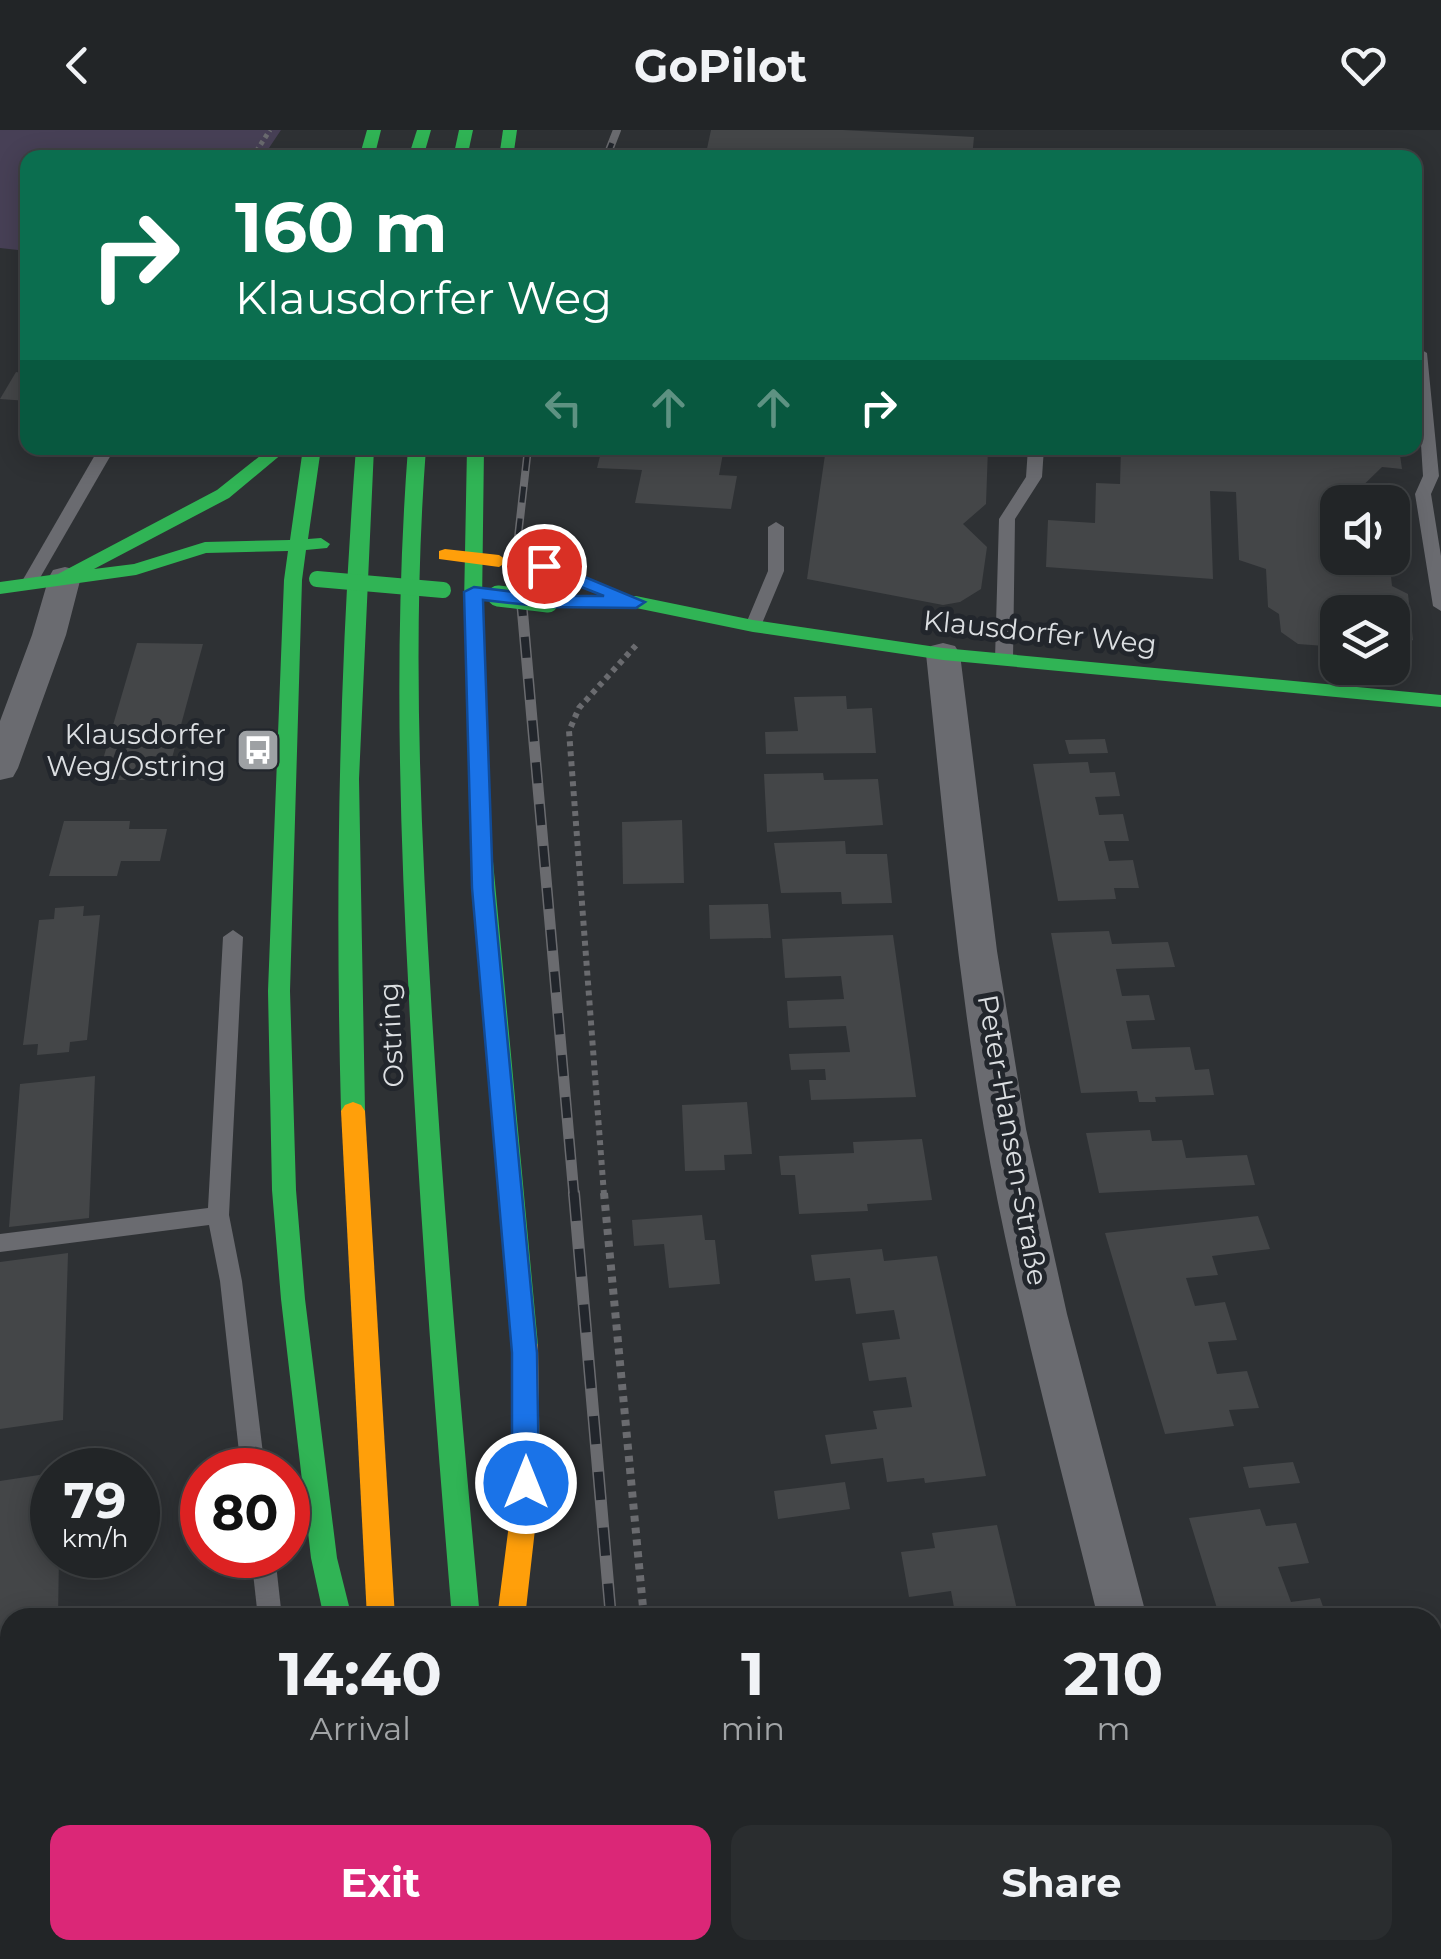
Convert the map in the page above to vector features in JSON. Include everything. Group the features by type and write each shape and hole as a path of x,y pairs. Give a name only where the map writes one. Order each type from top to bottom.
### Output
{"main road":[{"path":"64,577 222,494 271,455"},
{"path":"312,455 310,544 284,580 279,991 284,1190 324,1558 336,1608"},
{"name":"Ostring","path":"366,455 348,712 348,900 352,1111 381,1608"},
{"name":"Ostring","path":"416,455 410,505 408,795 424,1085 465,1608"},
{"path":"476,455 474,592 482,888 524,1353 524,1557 513,1608"},
{"path":"0,588 136,569 205,548 310,544 507,562"},
{"path":"136,569 181,579"},
{"name":"Klausdorfer Weg","path":"583,579 636,602 669,609 753,626 943,654 1441,701"},
{"name":"Klausdorfer Weg","path":"284,580 474,592 548,602 636,602"}],"street":[{"path":"0,768 49,635 64,577"},
{"name":"Peter-Hansen-Straße","path":"943,654 966,858 1005,1130 1048,1326 1121,1608"}],"lane":[{"path":"1422,375 1431,476 1423,494 1441,606"},
{"path":"29,583 103,455"},
{"path":"1004,660 1008,520 1034,477 1036,455"},
{"path":"753,626 776,571 776,527"},
{"path":"233,937 218,1215 231,1281 250,1448"},
{"path":"0,1243 218,1215"},
{"path":"266,1578 269,1608"}],"path":[{"path":"643,1608 595,1100 569,731 578,708 669,609"}],"shaded area":[{"path":"0,130 281,130 268,150 20,150 20,250 0,248"}],"building":[{"path":"711,130 843,130 974,137 973,150 707,150"},
{"path":"16,372 20,373 20,400 0,399"},
{"path":"600,455 723,455 719,475 737,476 731,509 635,503 642,470 597,468"},
{"path":"825,455 988,455 986,504 963,524 987,547 981,589 960,602 943,605 807,579"},
{"path":"1121,455 1400,455 1402,469 1382,467 1363,485 1320,485 1320,575 1391,575 1392,586 1408,595 1320,595 1320,646 1298,644 1281,632 1279,614 1268,607 1266,569 1239,560 1236,492 1210,491 1213,579 1046,567 1048,520 1095,523 1096,483 1120,484"},
{"path":"137,643 203,644 166,780 97,780"},
{"path":"846,696 847,709 872,708 876,753 766,754 765,732 798,731 794,697"},
{"path":"1105,739 1108,753 1069,754 1065,740"},
{"path":"1088,762 1090,773 1115,772 1120,796 1095,797 1099,815 1123,814 1129,841 1104,841 1109,861 1133,860 1139,888 1114,888 1116,899 1058,901 1033,764"},
{"path":"823,773 824,780 878,779 883,825 767,832 764,774"},
{"path":"682,820 684,883 623,884 622,822"},
{"path":"64,821 130,821 129,829 167,829 160,861 121,861 117,876 49,876"},
{"path":"845,841 846,854 887,854 892,903 842,904 841,892 781,893 774,843"},
{"path":"768,904 771,938 710,939 709,905"},
{"path":"84,906 83,916 100,915 87,1040 70,1042 69,1052 37,1055 38,1044 23,1045 39,920 54,919 55,908"},
{"path":"1109,931 1112,944 1168,942 1175,967 1116,969 1122,996 1149,995 1155,1020 1126,1021 1132,1049 1190,1047 1195,1070 1209,1069 1214,1095 1155,1097 1156,1102 1139,1102 1137,1091 1081,1093 1051,933"},
{"path":"893,935 916,1097 811,1100 809,1080 826,1080 825,1069 791,1070 789,1054 850,1052 846,1026 789,1028 787,1001 844,999 841,976 785,978 782,939"},
{"path":"95,1076 89,1218 9,1227 20,1084"},
{"path":"747,1102 752,1154 724,1155 725,1170 685,1171 682,1105"},
{"path":"1150,1130 1152,1141 1182,1140 1186,1158 1247,1155 1255,1185 1099,1193 1086,1133"},
{"path":"922,1139 932,1200 867,1204 868,1211 799,1214 795,1175 781,1175 779,1156 854,1153 853,1142"},
{"path":"702,1215 705,1240 715,1240 720,1284 669,1288 664,1244 634,1246 632,1220"},
{"path":"1258,1216 1270,1249 1212,1256 1218,1275 1186,1278 1195,1306 1225,1302 1237,1340 1208,1342 1217,1374 1247,1371 1259,1408 1229,1410 1234,1426 1165,1434 1105,1233"},
{"path":"882,1249 884,1261 937,1256 986,1476 925,1483 924,1478 887,1482 883,1458 831,1464 825,1435 877,1429 873,1411 912,1407 906,1377 869,1381 862,1343 900,1339 894,1310 856,1314 850,1278 815,1281 811,1255"},
{"path":"68,1253 63,1420 0,1429 0,1262"},
{"path":"1293,1462 1300,1483 1249,1488 1243,1467"},
{"path":"30,1476 30,1578 59,1578 58,1608 0,1608 0,1481"},
{"path":"845,1482 850,1509 778,1519 774,1491"},
{"path":"1260,1509 1266,1526 1296,1523 1309,1563 1278,1567 1291,1602 1320,1598 1324,1608 1217,1608 1189,1518"},
{"path":"997,1525 1017,1608 954,1608 951,1591 909,1597 901,1552 935,1548 932,1533"}],"railway":[{"path":"609,150 617,130"},
{"path":"522,598 517,546 527,455"},
{"path":"521,595 574,1195"},
{"path":"574,1193 610,1608"}],"traffic: fast":[{"path":"368,150 374,130"},
{"path":"418,150 424,130"},
{"path":"462,150 466,130"},
{"path":"507,150 510,130"},
{"path":"65,577 223,494 271,455"},
{"path":"311,455 293,580 279,991 284,1190 293,1299 324,1558 336,1608"},
{"path":"353,1111 349,779 365,455"},
{"path":"416,455 408,643 411,839 433,1213 465,1608"},
{"path":"475,455 473,605 481,840 525,1345"},
{"path":"0,588 136,569 205,548 321,544"},
{"path":"317,579 443,590"},
{"path":"498,596 548,602"},
{"path":"548,602 636,602 753,626 943,654 1441,701"}],"traffic: slow":[{"path":"445,555 499,561"},
{"path":"353,1111 380,1608"},
{"path":"512,1608 527,1485 525,1345"}],"place":[{"name":"Klausdorfer Weg/Ostring","path":"258,750"}],"route":[{"path":"526,1483 524,1353 482,888 474,592 548,602 636,602 544,566"}]}
